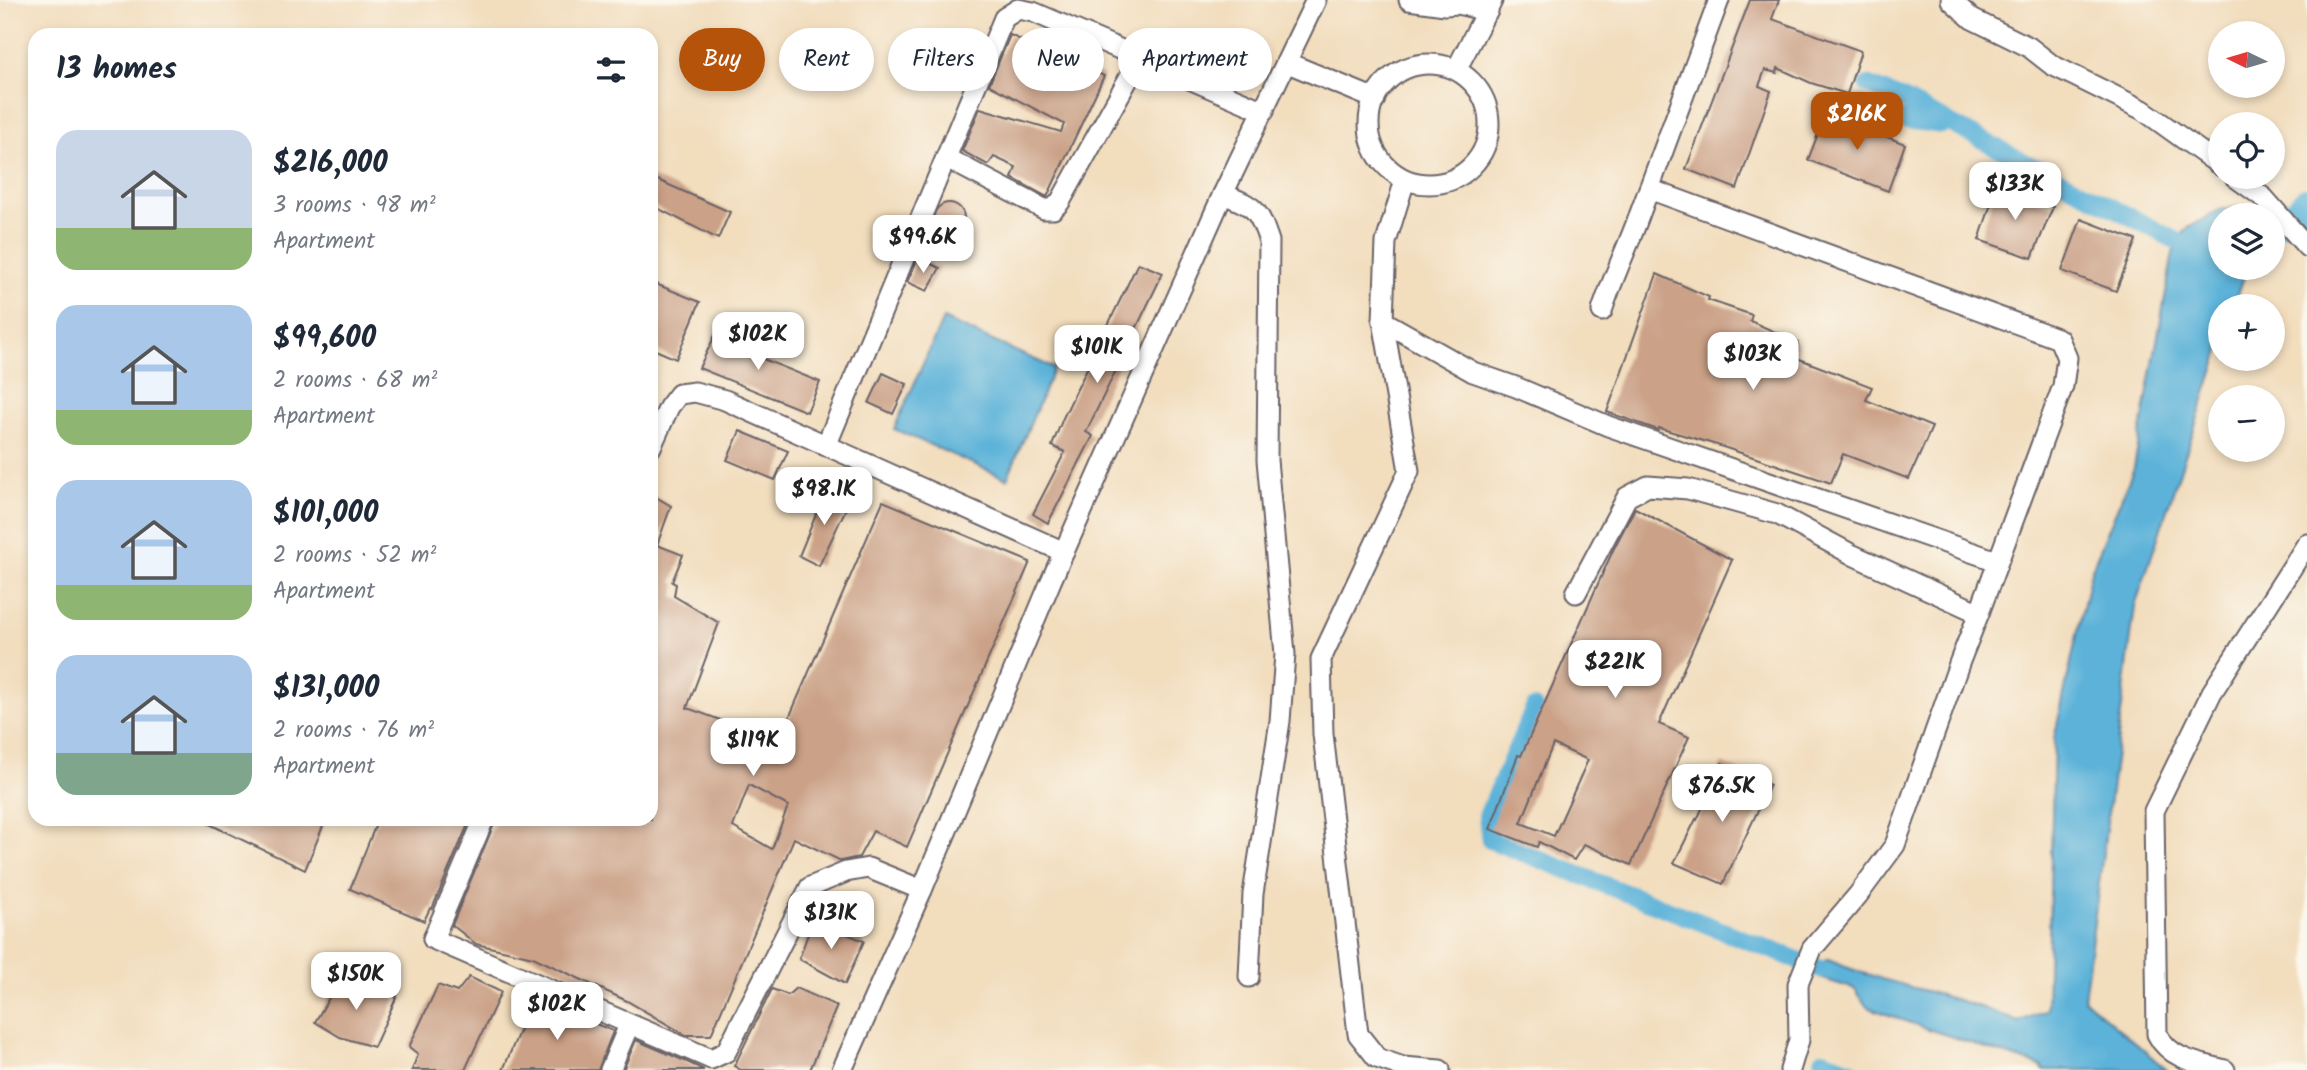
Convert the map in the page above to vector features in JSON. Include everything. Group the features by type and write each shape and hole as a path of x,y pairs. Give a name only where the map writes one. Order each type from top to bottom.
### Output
{"street":[{"path":"842,1070 922,890 1063,552 1223,194 1316,0"},
{"path":"1409,0 1445,5 1490,6 1456,70"},
{"path":"1602,311 1719,0"},
{"path":"1951,0 1972,19 2029,47 2052,65 2143,110 2208,157"},
{"path":"826,446 1004,18 1018,9 1033,12 1118,49"},
{"path":"1288,63 1375,99"},
{"path":"1430,64 1456,70 1473,83 1484,100 1489,120 1487,141 1483,150 1464,174 1445,183 1425,185 1405,180 1388,169 1376,153 1369,133 1370,113 1375,99 1388,79 1404,69 1430,64"},
{"path":"946,158 1044,209 1053,209 1060,202 1122,91"},
{"path":"1217,91 1264,111"},
{"path":"1405,180 1386,242 1383,321 1409,471 1321,659 1323,734 1358,1034 1377,1058 1403,1067 1440,1070"},
{"path":"1649,189 2059,339 2067,358 2063,386 1959,661 1895,845 1858,895 1812,949 1798,984 1799,1040 1790,1070"},
{"path":"2252,189 2264,198 2306,245"},
{"path":"1223,194 1246,203 1260,215 1269,241 1268,460 1285,654 1280,721 1253,894 1249,977"},
{"path":"1383,321 1473,372 1608,426 1997,561"},
{"path":"658,431 669,407 679,394 695,392 725,401 1063,552"},
{"path":"1576,593 1627,496 1648,486 1688,489 1777,514 1853,555 1979,613"},
{"path":"2225,1070 2179,1057 2163,1046 2157,1034 2154,811 2212,692 2307,544"},
{"path":"481,826 433,939 711,1059 726,1052 810,887 846,872 868,868 922,890"},
{"path":"610,1070 629,1025"}],"water":[{"path":"2208,217 2208,280 2243,280 2238,294 2208,294 2208,371 2213,371 2135,606 2084,999 2167,1070 2043,1070 2043,1067 1867,1007 1855,989 1820,978 1826,959 1971,1004 2018,1022 2047,1010 2054,739 2091,571 2134,468 2173,253 2185,230"},
{"path":"943,319 1054,368 1007,479 894,429"}],"building":[{"path":"1750,0 1779,0 1772,19 1861,51 1847,94 1811,83 1778,68 1777,73 1765,70 1759,86 1771,91 1737,189 1686,169"},
{"path":"1010,35 1012,91 1097,91 1047,197 1012,178 1016,167 994,157 988,165 962,151 980,108 1061,132 1064,124 998,90 998,64"},
{"path":"1826,113 1905,144 1888,191 1808,160"},
{"path":"658,180 730,212 718,239 658,209"},
{"path":"1997,186 2053,207 2032,258 1979,240"},
{"path":"949,203 960,207 964,218 960,229 949,233 938,229 934,218 938,207"},
{"path":"2081,219 2136,240 2116,291 2062,271"},
{"path":"918,258 940,268 927,291 907,282"},
{"path":"1138,263 1163,273 1086,432 1093,436 1048,523 1033,514 1065,452 1052,446"},
{"path":"1657,274 1709,297 1708,300 1752,315 1750,321 1798,342 1797,358 1872,387 1866,400 1932,427 1909,479 1843,454 1831,483 1607,412"},
{"path":"658,285 700,302 676,359 658,351"},
{"path":"718,329 765,354 763,359 820,382 807,412 699,368"},
{"path":"883,373 907,384 893,414 869,403"},
{"path":"740,431 788,451 775,480 727,460"},
{"path":"826,490 850,500 819,566 799,556"},
{"path":"658,498 671,506 658,542"},
{"path":"883,501 1030,562 907,847 873,831 859,857 841,861 794,838 711,1035 686,1035 627,1001 533,957 476,944 452,925 493,826 658,826 658,545 683,555 672,582 676,584 674,596 719,623 687,708 779,741","holes":["749,785 788,806 772,849 733,827"]},
{"path":"1635,508 1732,560 1659,724 1689,737 1631,865 1584,844 1574,860 1539,842 1537,847 1490,829 1518,755 1521,756 1614,548","holes":["1553,744 1588,760 1554,836 1521,823"]},
{"path":"1722,763 1770,785 1723,884 1674,863 1697,820"},
{"path":"214,826 323,826 305,870"},
{"path":"375,826 467,826 432,909 430,908 424,921 350,889"},
{"path":"813,920 864,941 845,984 799,959"},
{"path":"343,974 364,989 397,996 374,1047 340,1037 315,1022"},
{"path":"469,977 501,992 465,1070 412,1070 418,1054 409,1047 438,985 457,992"},
{"path":"796,988 837,1006 810,1070 741,1070 734,1066 772,989 788,995"},
{"path":"533,998 613,1031 598,1070 503,1070"},
{"path":"636,1040 687,1062 704,1070 623,1070"}],"waterway":[{"path":"1868,85 1905,100 2179,242"},
{"path":"1859,104 1899,119 1942,125"},
{"path":"2285,218 2298,214 2307,203"},
{"path":"1534,708 1487,816 1490,840 1823,970"},
{"path":"1823,1060 1851,1070"}]}
